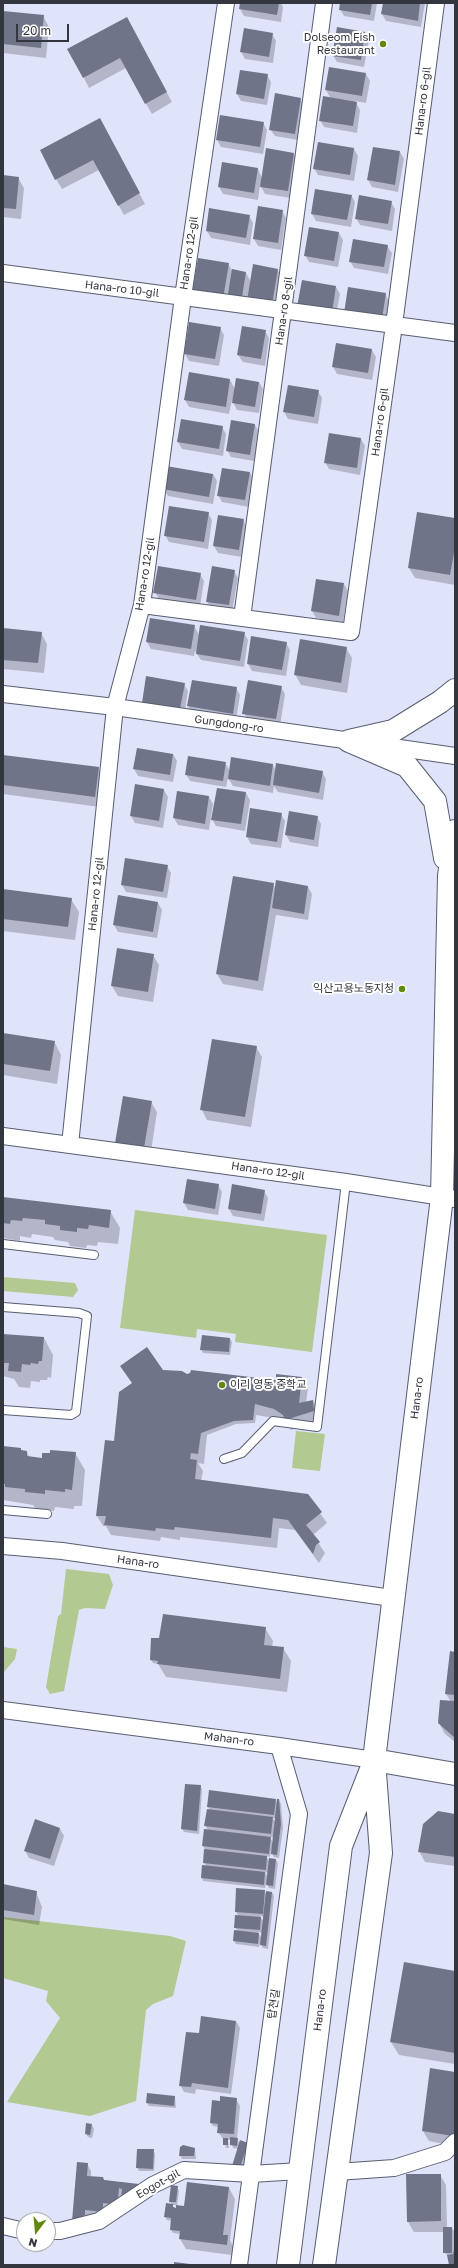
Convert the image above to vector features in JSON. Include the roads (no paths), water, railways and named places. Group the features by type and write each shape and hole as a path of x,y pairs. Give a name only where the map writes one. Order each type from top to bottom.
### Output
{"street":[{"name":"Hana-ro 12-gil","path":"70,1145 115,707 142,605 183,297 226,3"},
{"name":"Hana-ro 8-gil","path":"242,618 324,3"},
{"name":"Hana-ro 6-gil","path":"142,605 351,632 394,325 436,3"},
{"name":"Hana-ro 10-gil","path":"3,273 455,333"},
{"path":"349,741 393,731 440,702 455,690"},
{"name":"Gungdong-ro","path":"3,694 115,707 455,756"},
{"path":"349,741 407,766 435,801 452,873"},
{"name":"Hana-ro","path":"324,2265 381,1853 374,1760 392,1598 449,1198 452,873 455,831"},
{"name":"Hana-ro 12-gil","path":"3,1136 346,1182 449,1198"},
{"name":"Hana-ro","path":"3,1546 62,1551 392,1598"},
{"name":"Mahan-ro","path":"3,1710 279,1746 455,1774"},
{"name":"탑천길","path":"239,2265 299,1814 279,1746"},
{"name":"Hana-ro","path":"288,2265 341,1846 374,1760"},
{"path":"337,2172 394,2168 445,2152 455,2142"},
{"name":"Eogot-gil","path":"56,2231 99,2221 153,2185 184,2170 251,2174 300,2171"},
{"path":"3,2226 16,2229"}],"lane":[{"path":"224,1459 242,1453 272,1421 317,1427 346,1182"},
{"path":"3,1244 94,1255"},
{"path":"3,1307 79,1313 87,1316 76,1412 71,1415 3,1410"},
{"path":"3,1510 48,1514"}],"place":[{"name":"Dolseom Fish Restaurant","path":"383,44"},
{"name":"익산고용노동지청","path":"402,989"},
{"name":"이리 영동 중학교","path":"222,1385"}]}
